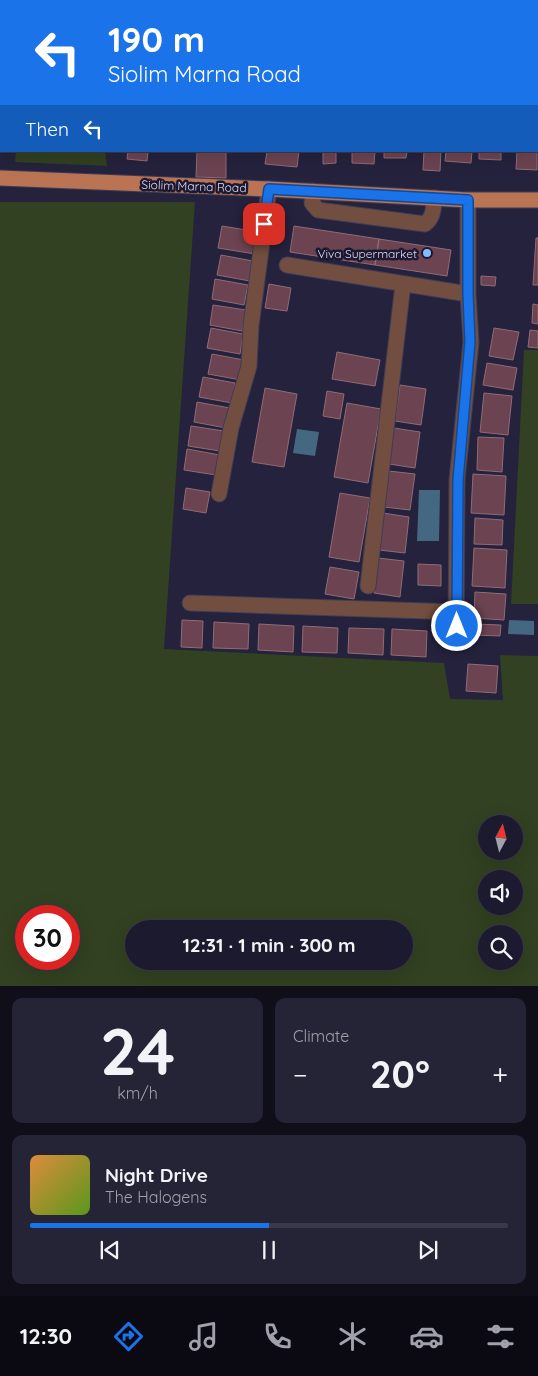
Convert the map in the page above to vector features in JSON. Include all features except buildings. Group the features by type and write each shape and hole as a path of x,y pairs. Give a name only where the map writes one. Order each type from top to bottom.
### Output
{"main road":[{"name":"Siolim Marna Road","path":"0,178 313,191 468,200 538,200"}],"street":[{"path":"219,494 231,428 249,366 251,326 269,189"},
{"path":"313,191 312,203 318,210 425,224 433,215 435,198"},
{"path":"456,640 458,480 470,342 468,200"},
{"path":"287,265 468,294"},
{"path":"368,586 403,284"},
{"path":"190,603 457,612"}],"green space":[{"path":"16,152 105,152 107,166 15,162"},
{"path":"0,202 195,202 164,649 444,663 450,699 503,700 500,655 538,656 538,986 0,986"},
{"path":"524,350 538,350 538,604 511,604"}],"water":[{"path":"297,429 319,432 315,456 293,453"},
{"path":"419,490 440,490 439,541 417,541"},
{"path":"509,620 534,621 534,635 508,634"}],"place":[{"name":"Viva Supermarket","path":"427,253"}],"route":[{"path":"264,224 269,189 468,200 470,342 458,480 457,626"}]}
